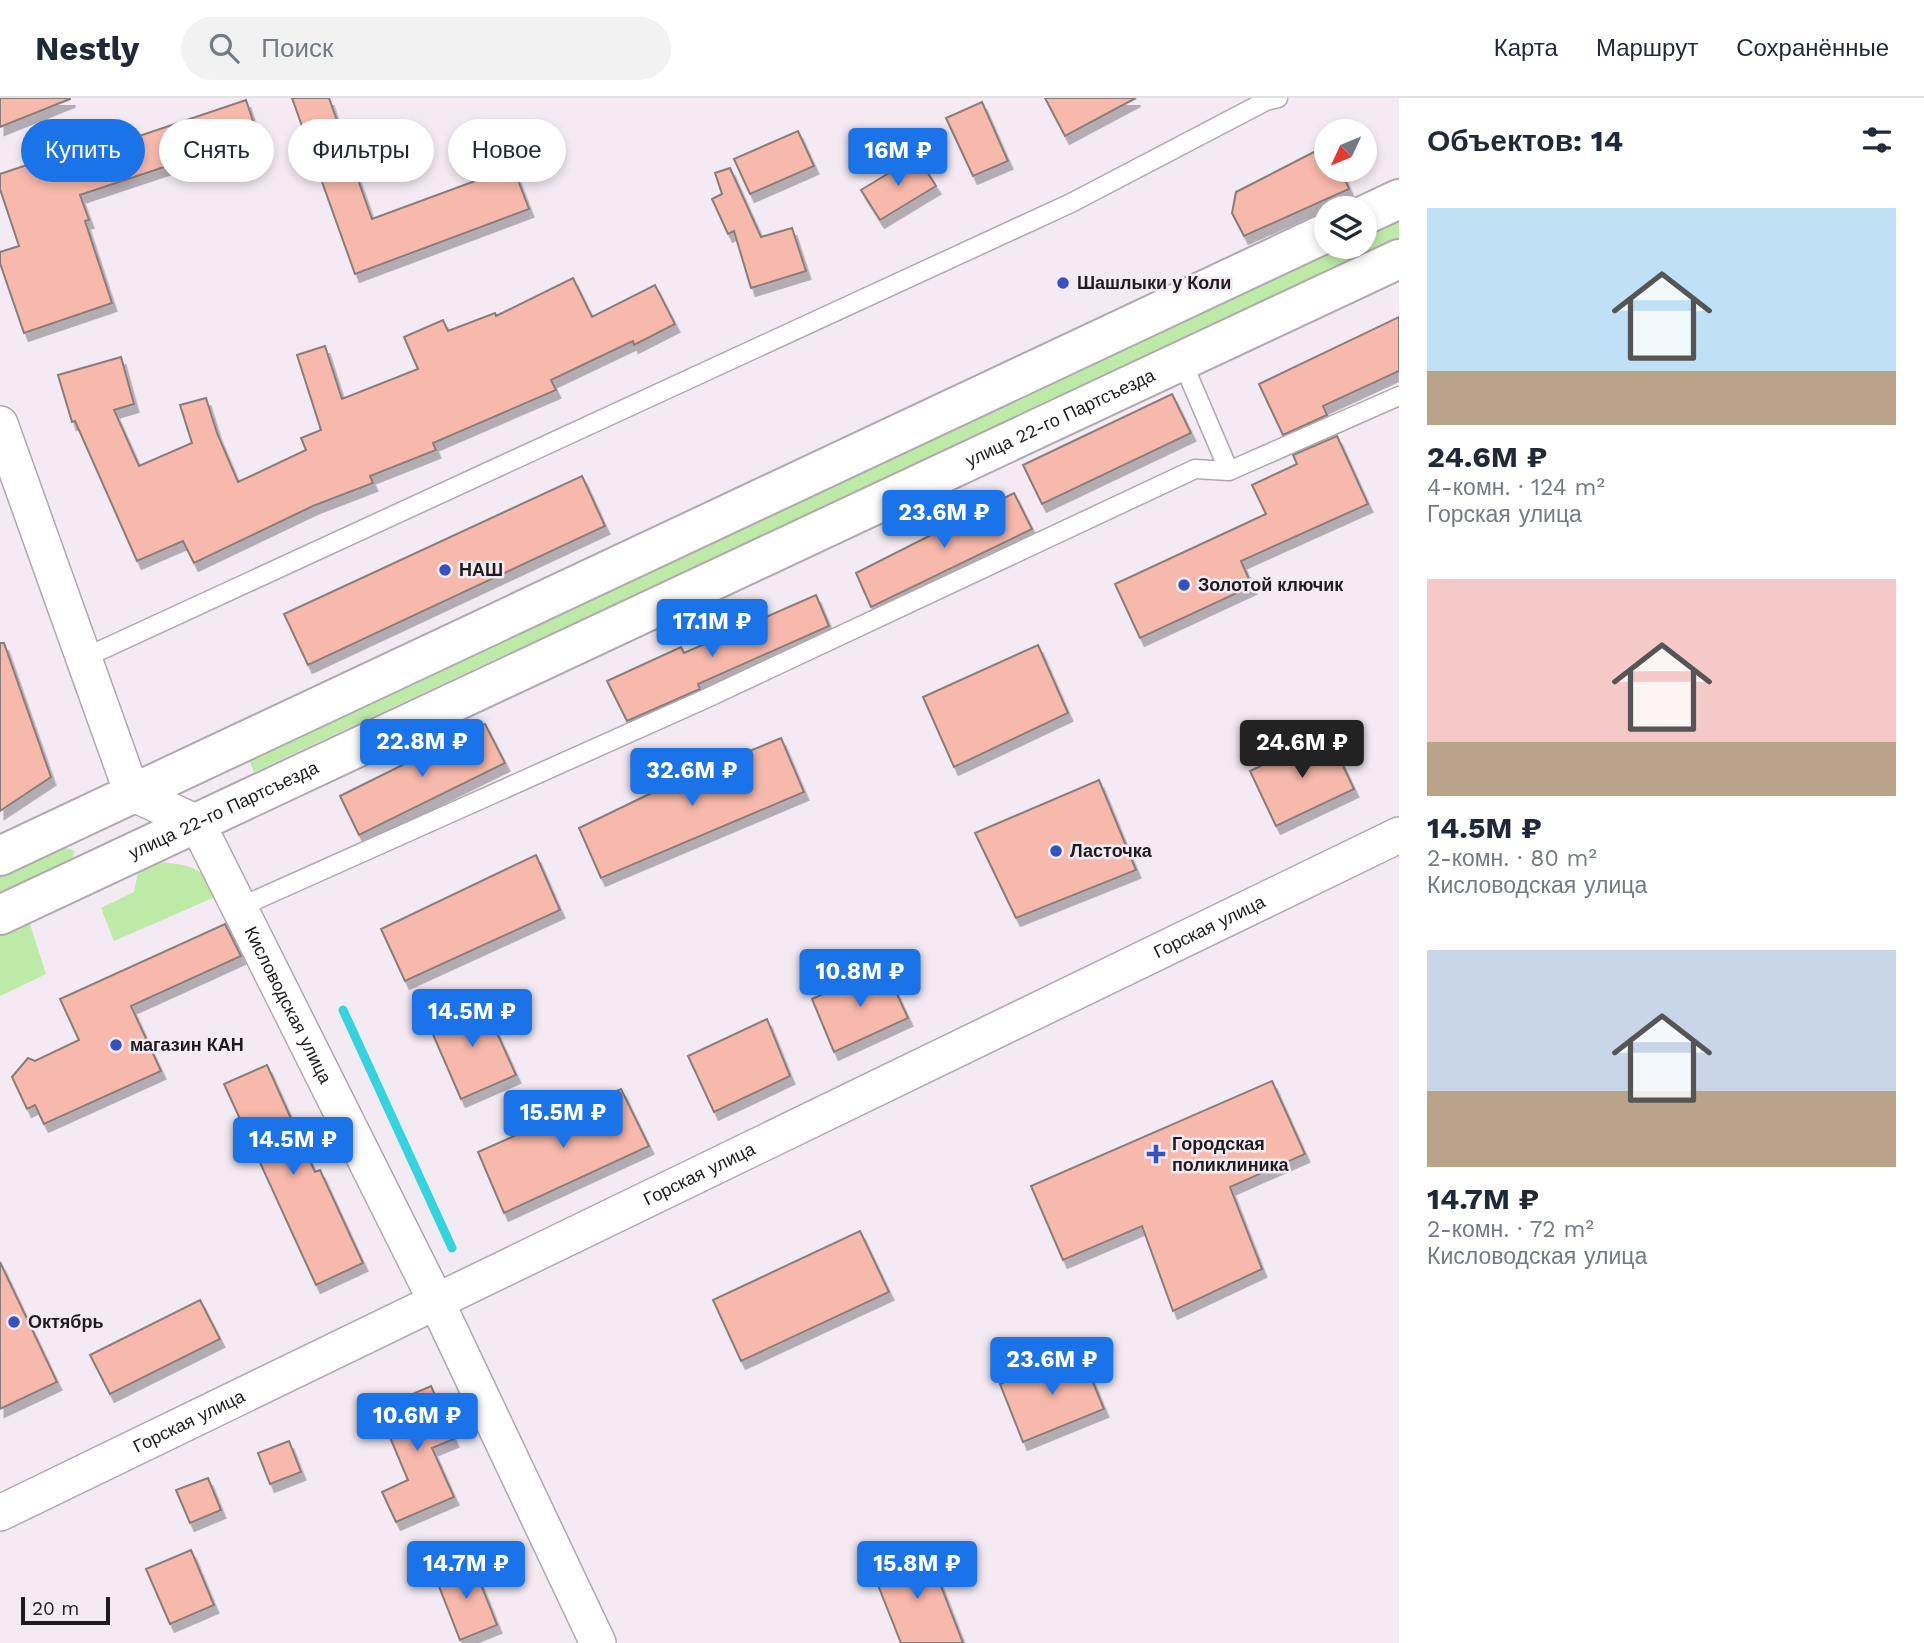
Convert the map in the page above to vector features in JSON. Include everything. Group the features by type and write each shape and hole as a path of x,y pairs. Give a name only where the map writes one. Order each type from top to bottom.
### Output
{"main road":[{"path":"1377,209 1399,199"},
{"path":"0,856 1314,239"},
{"name":"улица 22-го Партсъезда","path":"0,915 1399,259"}],"street":[{"path":"0,424 132,793 197,823"},
{"name":"Кисловодская улица","path":"197,823 438,1303 590,1641"},
{"name":"Горская улица","path":"0,1513 1399,835"}],"lane":[{"path":"84,658 1071,203 1266,101 1278,98"},
{"path":"1181,361 1229,471"},
{"path":"238,908 705,699 1195,469 1229,471 1399,396"}],"green space":[{"path":"1399,216 1399,238 1377,248 1377,226"},
{"path":"1314,256 1314,259 1354,259 254,772 247,754"},
{"path":"64,847 75,851 70,864 0,897 0,877"},
{"path":"159,862 195,869 208,878 222,894 114,941 101,908 134,892 138,872"},
{"path":"29,921 46,974 0,996 0,933"}],"building":[{"path":"0,98 70,98 70,99 0,127"},
{"path":"292,98 329,98 336,119 300,119"},
{"path":"1045,98 1136,98 1065,136"},
{"path":"246,100 252,119 190,119"},
{"path":"982,102 1008,161 973,176 946,118"},
{"path":"159,129 159,169 145,173 145,134"},
{"path":"798,131 814,166 750,194 734,159"},
{"path":"1314,152 1314,182 1346,182 1349,189 1333,196 1314,196 1314,205 1244,236 1232,213 1236,192"},
{"path":"917,156 936,186 880,220 861,190"},
{"path":"21,167 21,182 119,182 80,195 89,220 85,221 112,303 24,333 0,263 0,252 19,246 0,189 0,174"},
{"path":"730,168 761,237 792,228 806,271 751,288 734,231 728,234 712,199 722,194 715,173"},
{"path":"322,182 359,182 372,219 472,182 519,182 529,209 355,274"},
{"path":"573,278 592,317 655,285 675,324 634,345 633,341 551,380 556,390 433,443 436,450 370,476 373,483 313,506 194,563 183,541 137,561 75,421 72,422 58,375 121,357 134,404 114,410 139,466 192,443 180,405 206,398 217,433 238,482 306,450 301,438 321,430 297,355 325,346 342,399 418,369 404,337 443,320 448,331 495,313 496,316"},
{"path":"1399,317 1399,371 1323,406 1327,415 1283,435 1259,384"},
{"path":"1172,394 1191,433 1042,504 1023,465"},
{"path":"1337,436 1368,504 1241,561 1252,586 1140,638 1115,584 1266,514 1252,485 1297,464 1293,455"},
{"name":"НАШ","path":"582,476 605,526 308,665 284,614"},
{"path":"1014,493 1032,529 871,607 856,573"},
{"path":"816,595 829,626 698,684 700,689 627,721 607,681 681,647 684,653"},
{"path":"0,643 4,643 51,777 0,811"},
{"path":"1038,645 1068,713 954,767 923,697"},
{"path":"485,724 505,763 359,835 340,796"},
{"path":"1328,734 1354,789 1276,826 1250,771"},
{"path":"781,738 804,792 601,878 579,828 666,786"},
{"name":"Ласточка","path":"1099,780 1136,870 1016,918 975,833"},
{"path":"536,855 560,910 405,981 381,929"},
{"path":"225,924 241,956 131,1006 161,1071 44,1124 35,1105 27,1109 12,1077 28,1058 35,1061 79,1040 60,999"},
{"path":"884,966 908,1018 834,1052 812,999"},
{"path":"482,1000 516,1075 461,1099 428,1023"},
{"path":"767,1019 790,1076 714,1112 688,1056"},
{"path":"267,1065 315,1172 320,1170 363,1263 316,1285 224,1084"},
{"path":"1272,1081 1305,1154 1230,1187 1262,1269 1173,1311 1142,1226 1063,1260 1031,1186"},
{"path":"621,1089 649,1146 504,1213 478,1152"},
{"path":"860,1231 889,1292 741,1361 713,1300"},
{"name":"Октябрь","path":"0,1262 57,1382 0,1409"},
{"path":"200,1300 220,1339 110,1394 90,1355"},
{"path":"1080,1351 1104,1409 1023,1442 1000,1384"},
{"path":"431,1386 454,1439 432,1448 454,1497 396,1522 382,1492 408,1480 378,1409"},
{"path":"289,1441 301,1472 270,1484 258,1453"},
{"path":"208,1478 221,1510 190,1523 176,1490"},
{"path":"191,1550 214,1605 170,1624 146,1569"},
{"path":"927,1550 963,1643 901,1643 872,1570"},
{"path":"472,1562 497,1625 460,1640 435,1576"}],"waterway":[{"path":"343,1010 452,1248"}],"place":[{"name":"Шашлыки у Коли","path":"1063,283"},
{"name":"НАШ","path":"445,570"},
{"name":"Золотой ключик","path":"1184,585"},
{"name":"Ласточка","path":"1056,851"},
{"name":"магазин КАН","path":"116,1045"},
{"name":"Городская поликлиника","path":"1156,1154"},
{"name":"Октябрь","path":"14,1322"}]}
